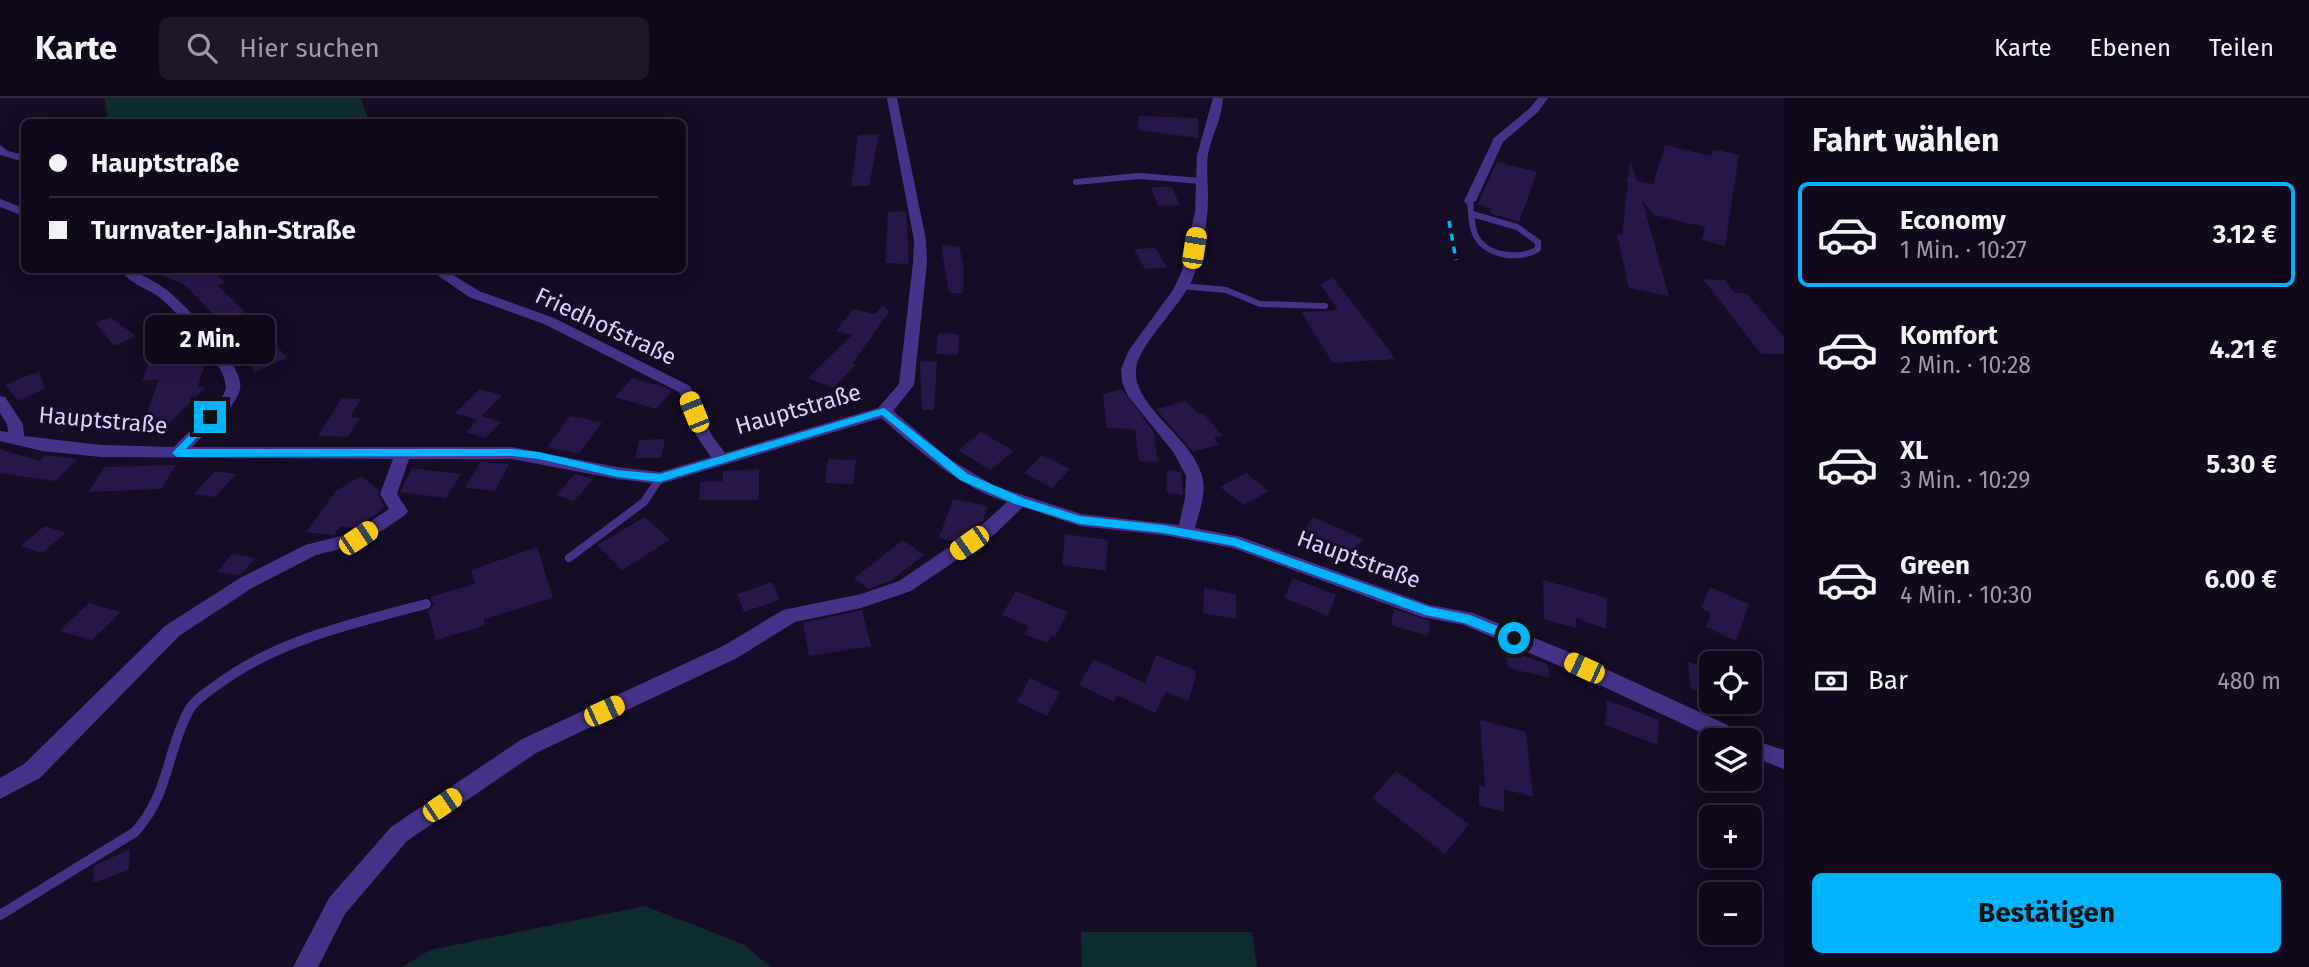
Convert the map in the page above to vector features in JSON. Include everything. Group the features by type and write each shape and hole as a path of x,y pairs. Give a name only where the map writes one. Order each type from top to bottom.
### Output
{"street":[{"path":"884,411 906,384 920,263 920,240 892,98"},
{"path":"1185,534 1194,497 1194,474 1170,436 1133,392 1127,372 1131,356 1153,332 1182,286 1194,248 1203,149 1217,118 1218,98"},
{"path":"1470,201 1497,140 1534,110 1543,98"},
{"path":"0,148 4,153 21,158"},
{"path":"0,203 21,211"},
{"path":"129,273 162,293 197,329 232,375 234,386 230,397 177,453"},
{"name":"Friedhofstraße","path":"442,273 474,294 549,321 685,388 704,435 721,459"},
{"name":"Hauptstraße","path":"0,401 15,424 8,436 42,445 101,451 177,453 512,453 539,456 617,474 660,478 884,411 964,477 1019,501 1080,520 1235,542 1429,612 1466,618 1562,658 1712,728"},
{"path":"0,789 32,771 172,631 246,583 311,550 358,538 399,510 388,494 403,454"},
{"path":"305,967 337,906 399,834 529,746 730,652 790,615 861,601 905,586 989,529 1019,501"},
{"path":"1762,751 1784,760"}],"lane":[{"path":"1076,182 1145,174 1202,181"},
{"path":"1470,201 1472,214 1476,238 1486,246 1522,257 1532,255 1538,249 1538,242 1517,227 1472,214"},
{"path":"1182,286 1226,290 1261,304 1325,306"},
{"path":"569,558 644,502 660,478"},
{"path":"0,915 135,832 153,814 167,781 187,712 232,672 267,653 426,604"}],"green space":[{"path":"104,98 361,98 368,119 108,119"},
{"path":"645,906 745,945 770,967 402,967 430,950"},
{"path":"1081,932 1252,932 1257,967 1082,967"}],"building":[{"path":"1139,116 1198,118 1198,138 1138,130"},
{"path":"879,134 869,186 851,186 858,135"},
{"path":"1665,145 1711,156 1713,149 1739,155 1725,246 1702,240 1705,227 1654,215 1642,200 1669,296 1629,288 1617,234 1622,235 1628,182 1625,179 1628,179 1630,160 1637,181 1653,184"},
{"path":"1497,162 1537,172 1519,222 1490,213 1492,209 1478,204"},
{"path":"1151,187 1172,187 1180,205 1158,206"},
{"path":"906,211 909,264 885,263 888,212"},
{"path":"941,245 959,246 964,268 963,293 949,293"},
{"path":"1155,248 1167,267 1145,269 1134,249"},
{"path":"155,273 213,273 226,282 218,286 262,328 287,358 255,372 238,350 247,349 185,285"},
{"path":"1332,277 1395,359 1333,363 1301,312 1338,310 1321,285"},
{"path":"1703,279 1725,280 1734,293 1746,293 1784,337 1784,354 1761,354"},
{"path":"883,306 889,312 852,364 856,365 833,388 808,378 852,335 836,331 853,309 875,314"},
{"path":"110,317 136,336 114,346 96,323"},
{"path":"938,333 959,334 958,355 936,354"},
{"path":"208,355 198,386 206,387 168,424 144,421 159,379 142,381 149,363"},
{"path":"920,361 937,362 934,410 922,410"},
{"path":"39,371 45,389 18,401 5,385"},
{"path":"632,378 672,391 656,409 615,397"},
{"path":"480,389 502,395 478,420 455,413"},
{"path":"1122,389 1153,431 1158,462 1139,461 1135,429 1107,428 1103,394"},
{"path":"342,398 361,399 350,417 360,418 348,437 318,436"},
{"path":"1186,401 1198,414 1203,413 1223,436 1214,438 1219,444 1193,452 1156,409"},
{"path":"482,416 501,422 485,438 466,432"},
{"path":"570,416 602,422 579,454 547,447"},
{"path":"981,432 1014,451 990,470 958,450"},
{"path":"665,439 661,458 635,458 639,440"},
{"path":"0,449 39,461 46,455 78,459 55,481 0,473"},
{"path":"1042,455 1070,469 1052,488 1024,473"},
{"path":"828,459 856,460 853,484 825,483"},
{"path":"480,462 509,464 495,491 465,488"},
{"path":"176,465 161,489 88,492 105,467"},
{"path":"412,468 461,474 446,498 400,492"},
{"path":"759,469 759,500 699,500 700,482 723,481 723,471"},
{"path":"1167,470 1181,472 1183,495 1166,492"},
{"path":"215,471 236,474 215,497 194,494"},
{"path":"1246,473 1269,491 1244,505 1220,487"},
{"path":"575,474 593,479 574,501 556,495"},
{"path":"361,476 379,490 378,495 384,506 378,513 356,528 340,527 334,535 306,532 336,491"},
{"path":"953,499 988,506 983,521 953,541 939,538"},
{"path":"645,517 670,540 622,570 597,545"},
{"path":"1313,517 1365,540 1339,559 1322,554 1297,542"},
{"path":"45,526 66,533 42,553 20,546"},
{"path":"1065,534 1108,540 1106,571 1062,565"},
{"path":"903,540 924,555 890,581 868,589 854,578"},
{"path":"537,547 553,598 484,619 484,626 436,640 428,611 434,605 430,597 475,584 471,570"},
{"path":"232,554 256,558 240,575 217,572"},
{"path":"1293,578 1336,595 1328,616 1284,598"},
{"path":"1543,580 1607,598 1606,629 1576,618 1576,628 1544,619"},
{"path":"772,582 780,600 744,612 737,594"},
{"path":"1710,587 1749,604 1736,641 1706,627 1711,613 1701,608"},
{"path":"1204,588 1236,594 1236,619 1203,613"},
{"path":"1016,591 1068,612 1055,637 1051,635 1047,643 1024,634 1029,626 1002,615"},
{"path":"89,603 121,612 92,640 59,631"},
{"path":"1394,609 1430,621 1428,636 1391,625"},
{"path":"862,610 871,646 809,656 803,623"},
{"path":"1506,650 1547,664 1550,678 1508,668"},
{"path":"1156,655 1195,670 1196,677 1188,701 1166,692 1155,713 1117,695 1114,702 1079,685 1094,659 1145,683"},
{"path":"1688,662 1699,665 1699,692 1691,689"},
{"path":"1030,678 1060,692 1047,716 1017,702"},
{"path":"1607,700 1659,720 1658,745 1605,725"},
{"path":"1480,720 1526,732 1533,797 1504,789 1504,812 1479,805 1479,785 1485,787"},
{"path":"1396,771 1469,824 1445,854 1372,798"},
{"path":"130,849 129,870 93,883 94,866"}],"railway":[{"path":"1449,221 1456,260"}],"route":[{"path":"210,417 177,453 403,454 476,451 539,456 617,474 660,478 884,411 964,477 1019,501 1080,520 1163,529 1235,542 1429,612 1466,618 1514,638"}]}
